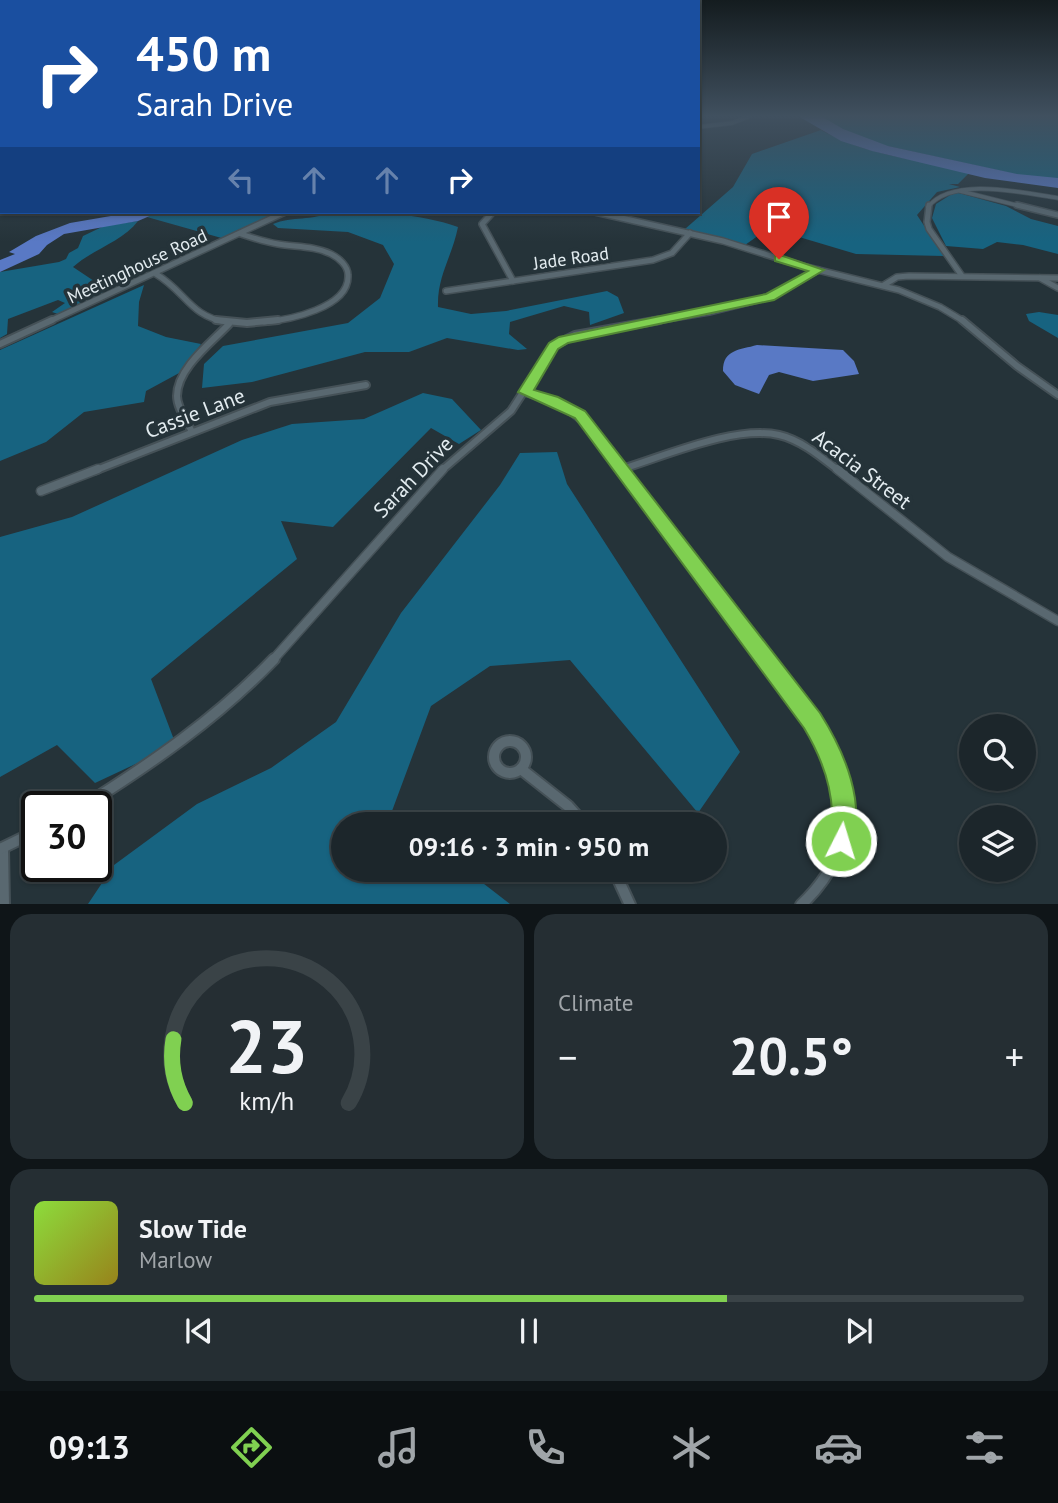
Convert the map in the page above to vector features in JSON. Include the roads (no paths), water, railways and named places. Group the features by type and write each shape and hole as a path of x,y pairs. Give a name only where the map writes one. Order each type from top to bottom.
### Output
{"street":[{"path":"962,276 932,234 926,219 928,208 935,198 943,192 972,188 1058,198"},
{"path":"956,189 1058,215"},
{"name":"Meetinghouse Road","path":"0,344 281,214"},
{"path":"491,214 482,224 513,281"},
{"path":"604,214 690,233 818,270 884,285 928,301 958,317 1029,376 1058,396"},
{"name":"Jade Road","path":"446,290 664,258 690,233"},
{"path":"156,274 173,285 195,312 229,324 260,324 301,315 333,299 347,280 346,267 329,254 241,234"},
{"name":"Sarah Drive","path":"107,791 201,727 244,690 287,646 446,465 501,421 525,392 553,346 564,340 769,297 818,270"},
{"path":"884,285 903,276 1058,278"},
{"path":"1037,276 1058,288"},
{"path":"192,432 177,396 181,381 229,324"},
{"name":"Cassie Lane","path":"41,491 278,400 366,385"},
{"path":"525,392 553,400 580,415 812,720 832,757 844,800 841,841 826,880 803,904"},
{"name":"Acacia Street","path":"622,469 744,432 780,435 814,451 948,557 1058,621"},
{"path":"522,769 572,812"},
{"path":"4,904 2,849 21,839"},
{"path":"619,882 630,904"}],"water":[{"path":"902,158 944,158 1017,174 1058,178 1058,188 985,178"},
{"path":"122,214 154,214 138,221 64,234 39,254 0,272 0,260 15,254 9,252 36,236 70,223"},
{"path":"757,345 843,350 854,361 859,374 813,381 779,372 769,375 759,394 735,385 723,371 729,354"}]}
